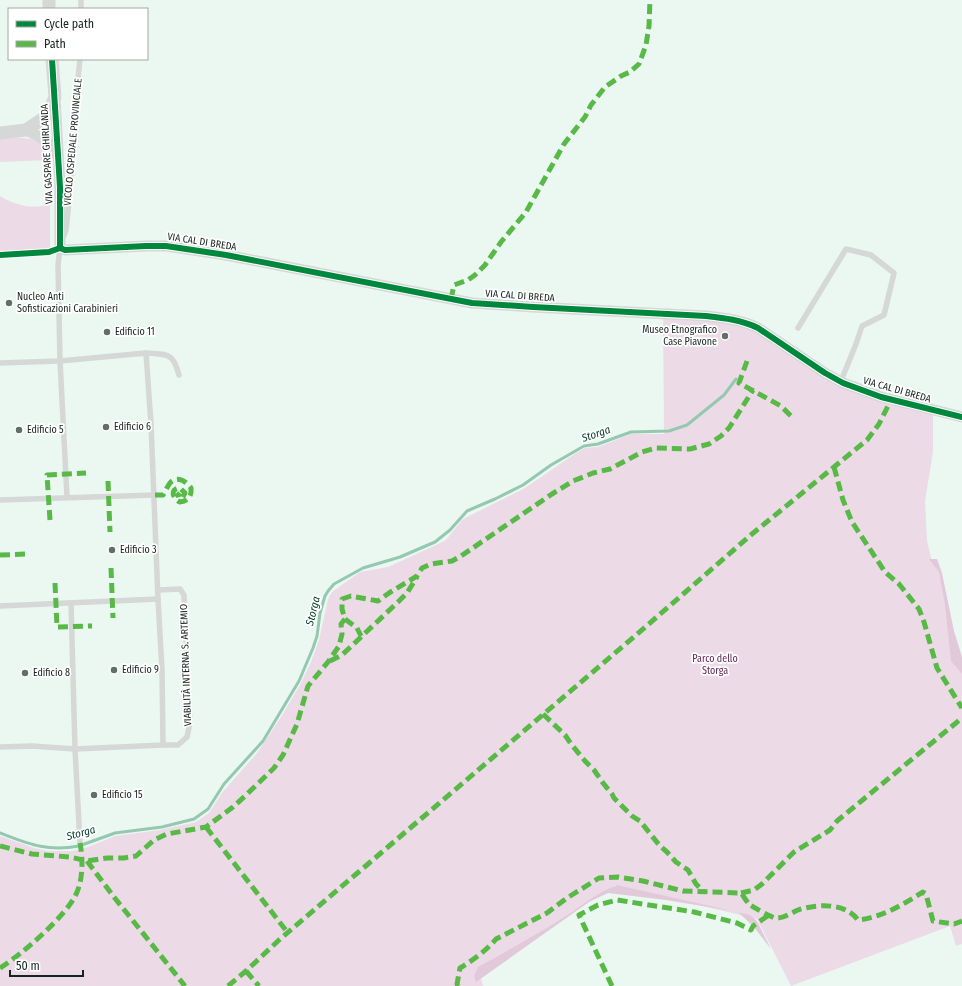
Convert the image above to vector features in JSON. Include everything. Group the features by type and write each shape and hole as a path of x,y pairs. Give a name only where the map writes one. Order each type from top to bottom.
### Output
{"street":[{"name":"VIA GASPARE GHIRLANDA","path":"52,60 60,187 60,248"},
{"name":"VIA GASPARE GHIRLANDA","path":"0,133 26,130 44,118 50,109 54,97"},
{"path":"26,130 38,135 48,142 55,150 58,157"},
{"name":"VIA CAL DI BREDA","path":"60,248 65,250 166,246 226,255 472,303 706,316 732,319 747,322 758,328 825,374 841,382 881,397 962,418"}],"lane":[{"name":"VICOLO OSPEDALE PROVINCIALE","path":"60,248 66,230 80,60"},
{"path":"60,248 58,265 60,361 67,497"},
{"path":"798,328 846,249 871,255 894,273 884,315 862,326 841,382"},
{"path":"146,353 155,495 162,670 163,745"},
{"path":"0,363 60,361 146,353 169,355 177,366 179,375"},
{"path":"0,500 155,495"},
{"name":"VIABILITÀ INTERNA S. ARTEMIO","path":"0,747 32,746 75,749 178,745 187,737 190,723 184,595 180,589 158,590"},
{"path":"0,606 158,599"},
{"path":"71,603 75,749 80,843"}],"green space":[{"path":"0,138 23,138 38,141 44,145 48,151 49,160 0,162"},
{"path":"0,196 11,202 32,207 45,205 50,202 50,250 0,252"},
{"name":"Parco dello Storga","path":"663,316 749,326 800,362 933,413 933,452 925,501 927,540 931,558 941,571 962,672 962,944 956,946 950,926 791,986 757,919 615,885 479,970 483,986 0,986 0,836 47,851 73,851 88,847 115,836 160,830 196,822 209,813 221,794 257,753 300,685 319,640 328,599 332,592 360,572 388,567 446,540 462,520 525,488 585,448 598,447 631,434 664,434"}],"shaded area":[{"path":"929,559 937,559 942,573 954,631 962,657 962,674 951,661 945,605 939,572"},
{"path":"617,885 733,911 666,900 608,893 589,902 476,982 474,976 478,967 571,913 596,895"},
{"path":"738,912 750,915 757,921 771,949 753,926"}],"waterway":[{"name":"Storga","path":"0,833 38,846 68,848 79,846 115,833 162,827 194,819 208,809 224,784 263,741 299,681 317,636 320,613 325,596 334,584 363,568 400,557 435,542 450,530 467,511 523,485 551,465 584,446 598,444 631,432 669,431 687,425 724,395 736,379"}],"marked path":[{"path":"451,299 454,285 468,280 485,265 501,242 526,212 564,144 585,117 591,105 605,87 621,76 630,72 639,64 646,45 649,26 650,0"},
{"path":"747,361 739,383 781,406 793,418"},
{"path":"0,846 32,854 70,857 87,861 107,858 124,858 136,856 154,840 167,834 206,827 245,796 274,768 283,755 297,724 308,686 339,646 342,634 341,624 345,619 342,609 342,599 351,596 378,601 417,576 422,568 431,564 452,561 461,556 573,481 593,473 610,469 642,452 656,448 690,449 709,444 721,436 729,428 753,390"},
{"path":"228,986 279,940 752,534 867,440 879,424 891,400"},
{"path":"834,467 843,500 852,522 885,572 899,584 919,609 937,668 962,708"},
{"path":"50,520 47,475 86,473"},
{"path":"155,495 163,495 171,482 178,479 186,482 191,488 190,496 185,501 180,502 174,497 174,490 180,488 185,493 182,498 179,498 178,495 180,493"},
{"path":"108,481 110,532"},
{"path":"0,555 28,554"},
{"path":"111,568 113,618"},
{"path":"330,661 342,655 398,602 407,593 417,577"},
{"path":"55,583 57,627 92,626"},
{"path":"345,619 357,628 361,636"},
{"path":"543,714 565,735 594,770 614,798 632,816 640,821 660,846 676,862 688,870 696,884 704,892"},
{"path":"741,893 754,890 762,884 794,852 830,830 837,821 962,718"},
{"path":"206,827 288,933"},
{"path":"0,968 20,954 43,934 64,912 72,901 79,887 81,875 82,855 80,843"},
{"path":"87,861 185,986"},
{"path":"458,986 457,984 460,968 479,955 496,939 547,913 567,898 599,878 618,877 643,881 683,891 741,893 750,905 775,918 784,917 798,910 813,906 830,906 846,910 858,920 876,916 892,910 923,892 926,894 933,921 954,924 962,921"},
{"path":"612,986 579,915 598,905 617,900 694,912 737,923 751,930 753,926 769,915"},
{"path":"246,971 259,986"}],"cycle path":[{"path":"52,60 60,187 60,248"},
{"path":"60,248 65,250 166,246 226,255 472,303 706,316 733,320 758,328 825,373 843,383 881,397 962,417"},
{"path":"0,255 49,252 60,248"}],"place":[{"name":"Nucleo Anti Sofisticazioni Carabinieri","path":"9,303"},
{"name":"Edificio 11","path":"107,332"},
{"name":"Museo Etnografico Case Piavone","path":"725,336"},
{"name":"Edificio 6","path":"106,427"},
{"name":"Edificio 5","path":"19,430"},
{"name":"Edificio 3","path":"112,550"},
{"name":"Edificio 9","path":"114,670"},
{"name":"Edificio 8","path":"25,673"},
{"name":"Edificio 15","path":"94,795"}]}
